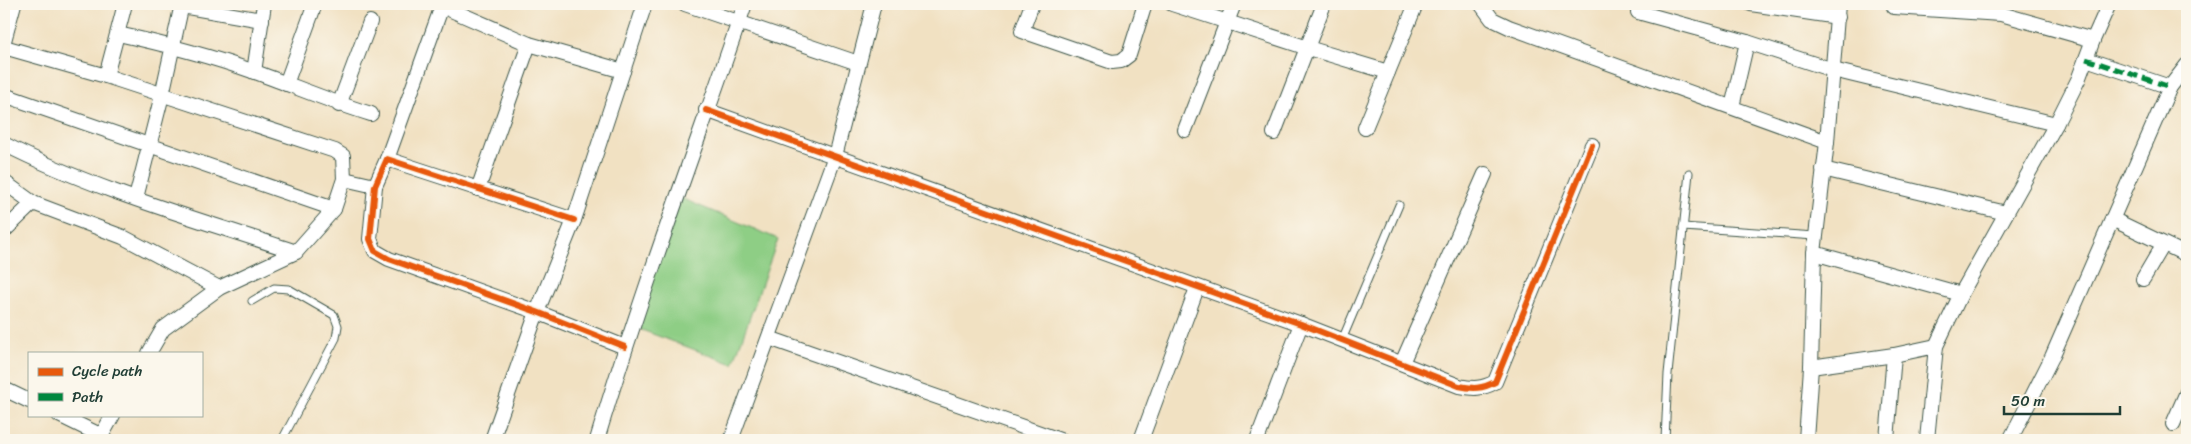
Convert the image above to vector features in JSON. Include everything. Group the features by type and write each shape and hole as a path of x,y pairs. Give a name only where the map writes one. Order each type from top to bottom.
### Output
{"street":[{"path":"4,41 14,4"},
{"path":"106,76 125,4"},
{"path":"254,72 264,4"},
{"path":"286,84 315,4"},
{"path":"492,440 537,312 574,220 645,4"},
{"path":"685,4 858,63"},
{"path":"597,440 625,347 706,110 745,4"},
{"path":"731,440 834,156 874,4"},
{"path":"1032,4 1022,31 1112,62 1121,61 1129,55 1145,4"},
{"path":"1172,4 1388,72"},
{"path":"1185,130 1234,4"},
{"path":"1274,133 1324,4"},
{"path":"1365,128 1416,4"},
{"path":"1481,4 1492,18 1508,27 1826,142"},
{"path":"1751,4 1838,11 1824,168 1815,236 1811,367 1806,440"},
{"path":"1926,440 1936,346 1961,294 2056,124 2078,80 2109,4"},
{"path":"136,198 174,46 182,5 262,20"},
{"path":"623,70 530,44 442,5 387,159 375,186 370,239 374,251 388,259 537,312 625,347"},
{"path":"1894,7 2002,9 2093,40"},
{"path":"1638,12 1747,42 1833,70 2056,124"},
{"path":"339,105 370,22"},
{"path":"118,34 174,46 254,72 339,105 371,114"},
{"path":"1732,107 1747,42"},
{"path":"478,189 530,44"},
{"path":"4,47 106,76 335,151 343,156 344,179 334,209 296,252 219,288 163,328 150,352"},
{"path":"2086,59 2170,87"},
{"path":"2010,440 2052,357 2170,87 2187,65"},
{"path":"4,95 334,209"},
{"path":"706,110 1301,324 1459,386 1484,388 1495,382 1592,145"},
{"path":"4,144 40,162 136,198 296,252"},
{"path":"387,159 574,220"},
{"path":"1824,168 2006,214"},
{"path":"1402,363 1485,174"},
{"path":"344,179 375,186"},
{"path":"4,182 33,203 123,236 219,288"},
{"path":"4,231 33,203"},
{"path":"2112,219 2187,255"},
{"path":"2142,279 2163,245"},
{"path":"1814,252 1961,294"},
{"path":"1142,440 1197,288"},
{"path":"1257,440 1301,324"},
{"path":"769,338 1060,440"},
{"path":"1811,367 1894,355 1936,346"},
{"path":"1887,440 1894,355"},
{"path":"4,389 28,401"},
{"path":"2173,424 2187,392"},
{"path":"61,416 101,438 113,416"}],"lane":[{"path":"1664,440 1668,374 1689,173"},
{"path":"1342,340 1399,205"},
{"path":"1683,227 1815,236"},
{"path":"252,301 274,288 289,289 334,315 338,326 336,338 282,440"}],"green space":[{"path":"681,198 778,239 733,364 631,326"}],"marked path":[{"path":"2086,59 2170,87"}],"cycle path":[{"path":"706,110 1301,324 1459,386 1473,388 1495,382 1592,145"},
{"path":"574,220 387,159 375,186 370,239 375,251 389,259 537,312 625,347"}]}
